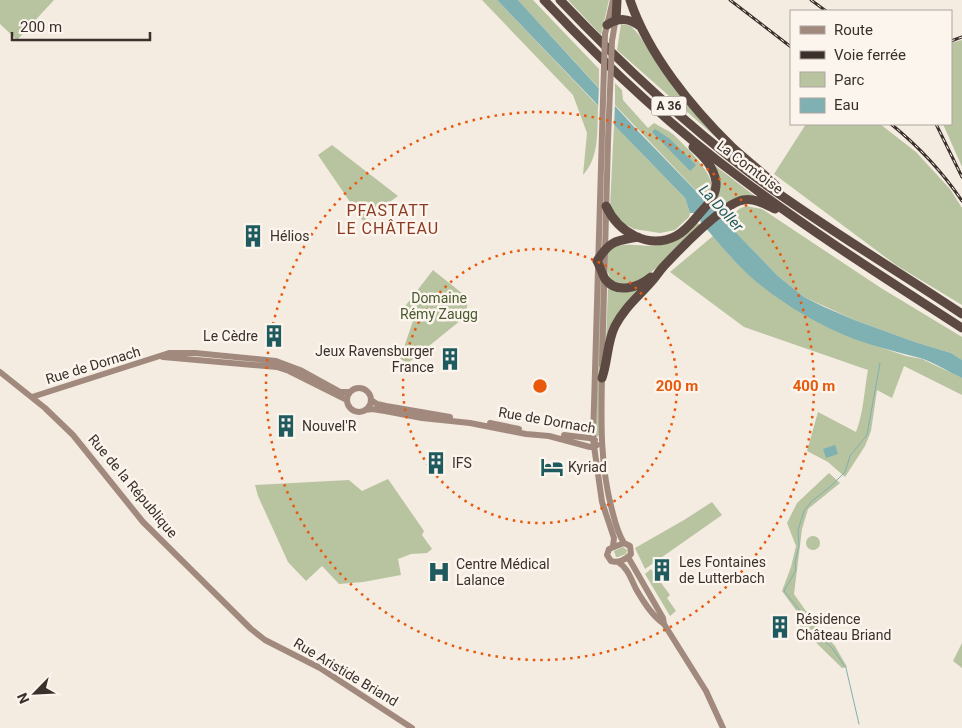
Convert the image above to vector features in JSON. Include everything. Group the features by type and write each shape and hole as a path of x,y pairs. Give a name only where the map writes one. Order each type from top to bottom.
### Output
{"highway":[{"name":"La Comtoise","path":"544,0 606,63 664,116 743,180 804,224 962,328"},
{"name":"La Comtoise","path":"560,0 606,49 750,173 789,201 962,314"},
{"path":"616,20 617,0"},
{"path":"630,0 641,27 668,71 698,111 732,147 770,180 789,201"},
{"path":"606,29 616,20 632,20 641,27"},
{"path":"606,206 609,214 621,228 639,237 654,240 676,236 710,202 716,190 713,170 706,159 681,137 664,116"},
{"path":"639,237 617,241 605,248 597,261 605,279 612,285 624,288 635,287 644,282 720,213 733,203 742,200 755,200 764,203 804,224"},
{"path":"602,378 606,366 610,337 615,325 624,312 654,280 662,267"}],"main road":[{"path":"613,0 606,29 597,261 593,438 602,502 614,538 613,546"},
{"path":"618,562 628,557 631,551 630,546 624,543 616,524 608,491 601,442 610,55 621,0"},
{"name":"Rue de Dornach","path":"32,397 170,353 190,352 276,361 300,370 340,392 350,392"},
{"name":"Rue de Dornach","path":"162,357 276,367 347,400"},
{"name":"Rue de la République","path":"0,372 32,397 73,435 143,522 238,617 265,640"},
{"path":"354,389 362,389 367,392 371,400 365,410 360,412 354,411 348,405 347,400 350,392 354,389"},
{"name":"Rue de Dornach","path":"371,400 386,406 549,436 593,447 601,442"},
{"name":"Rue de Dornach","path":"365,410 379,410 422,418 593,438 601,442"},
{"path":"624,543 613,546 608,551 608,556 611,561 618,562 626,568 640,595 658,620 664,624"},
{"path":"628,557 663,618 664,624 706,691 723,728"},
{"name":"Rue Aristide Briand","path":"265,640 320,668 412,728"}],"green space":[{"path":"0,0 54,0 17,40 0,24"},
{"path":"482,0 497,0 598,106 595,151 583,175 587,133 573,95"},
{"path":"518,0 533,0 599,69 599,88"},
{"path":"568,0 609,0 601,35"},
{"path":"621,24 631,26 639,35 659,67 719,140 617,50"},
{"path":"962,40 962,167 943,125 952,125 952,43"},
{"path":"615,83 622,90 623,100 648,128 654,123 672,133 701,164 709,176 712,185 711,191 705,200 615,105"},
{"path":"614,125 685,198 690,213 689,217 675,230 660,233 634,229 618,221 610,208"},
{"path":"805,125 881,125 916,152 950,189 962,208 962,305 896,265 774,174"},
{"path":"332,145 398,196 363,221 318,155"},
{"path":"713,164 756,197 717,212 711,206"},
{"path":"746,206 762,209 881,288 962,337 962,360 951,353 857,321 804,297 778,276 721,217 727,214 732,216 739,209"},
{"path":"697,222 701,227 638,282 625,286 616,284 611,280 608,272 608,251 614,247 627,245 654,246 666,244 680,236"},
{"path":"713,236 732,258 853,338 906,356 922,359 962,378 962,395 904,366 892,398 877,390 871,431 865,446 845,477 828,462 807,451 818,412 856,432 862,409 868,370 744,327 670,272"},
{"name":"Domaine Rémy Zaugg","path":"433,270 468,298 466,316 408,363 400,359 415,315 403,309"},
{"path":"599,276 602,279 599,435 596,438"},
{"path":"644,285 606,342 608,286"},
{"path":"829,473 840,483 808,509 802,529 794,594 815,624 835,646 847,667 842,668 800,627 798,613 782,591 796,546 787,523 797,503"},
{"path":"388,479 424,531 422,535 432,549 427,553 411,554 398,559 401,575 339,584 322,566 306,581 288,562 258,496 255,485 349,480 362,491"},
{"path":"712,502 722,515 645,569 635,548"},
{"path":"810,536 816,536 820,543 816,550 810,550 806,546 806,540"},
{"path":"623,547 627,550 626,554 616,557 614,551"},
{"path":"651,569 670,595 667,598 676,611 670,616 645,574"},
{"path":"962,643 962,668 953,661"}],"water":[{"name":"La Doller","path":"497,0 518,0 637,130 778,276 804,297 824,307 857,321 951,353 962,360 962,378 925,360 840,333 800,313 763,287 732,258 701,220 694,213 690,213 685,198"},
{"path":"655,129 670,139 696,165 690,171 652,132"},
{"path":"835,445 838,454 826,458 823,449"}],"pier":[{"path":"599,84 615,102 614,129 598,110"}],"waterway":[{"path":"859,724 846,668 827,643 820,641 806,631 802,626 801,612 784,591 796,570 795,562 799,546 798,530 804,511 812,501 845,472 850,456 867,435 880,363"}],"railway":[{"path":"730,0 790,46"},
{"path":"811,0 825,10"},
{"path":"952,41 962,37"},
{"path":"892,125 929,160 962,201"},
{"path":"936,125 962,177"}],"place":[{"name":"Hélios","path":"253,236"},
{"name":"Le Cèdre","path":"274,336"},
{"name":"Jeux Ravensburger France","path":"450,359"},
{"name":"Nouvel'R","path":"286,426"},
{"name":"IFS","path":"436,463"},
{"name":"Kyriad","path":"552,467"},
{"name":"Les Fontaines de Lutterbach","path":"662,570"},
{"name":"Centre Médical Lalance","path":"439,572"},
{"name":"Résidence Château Briand","path":"780,627"}],"district":[{"name":"PFASTATT LE CHÂTEAU","path":"388,219"}]}
